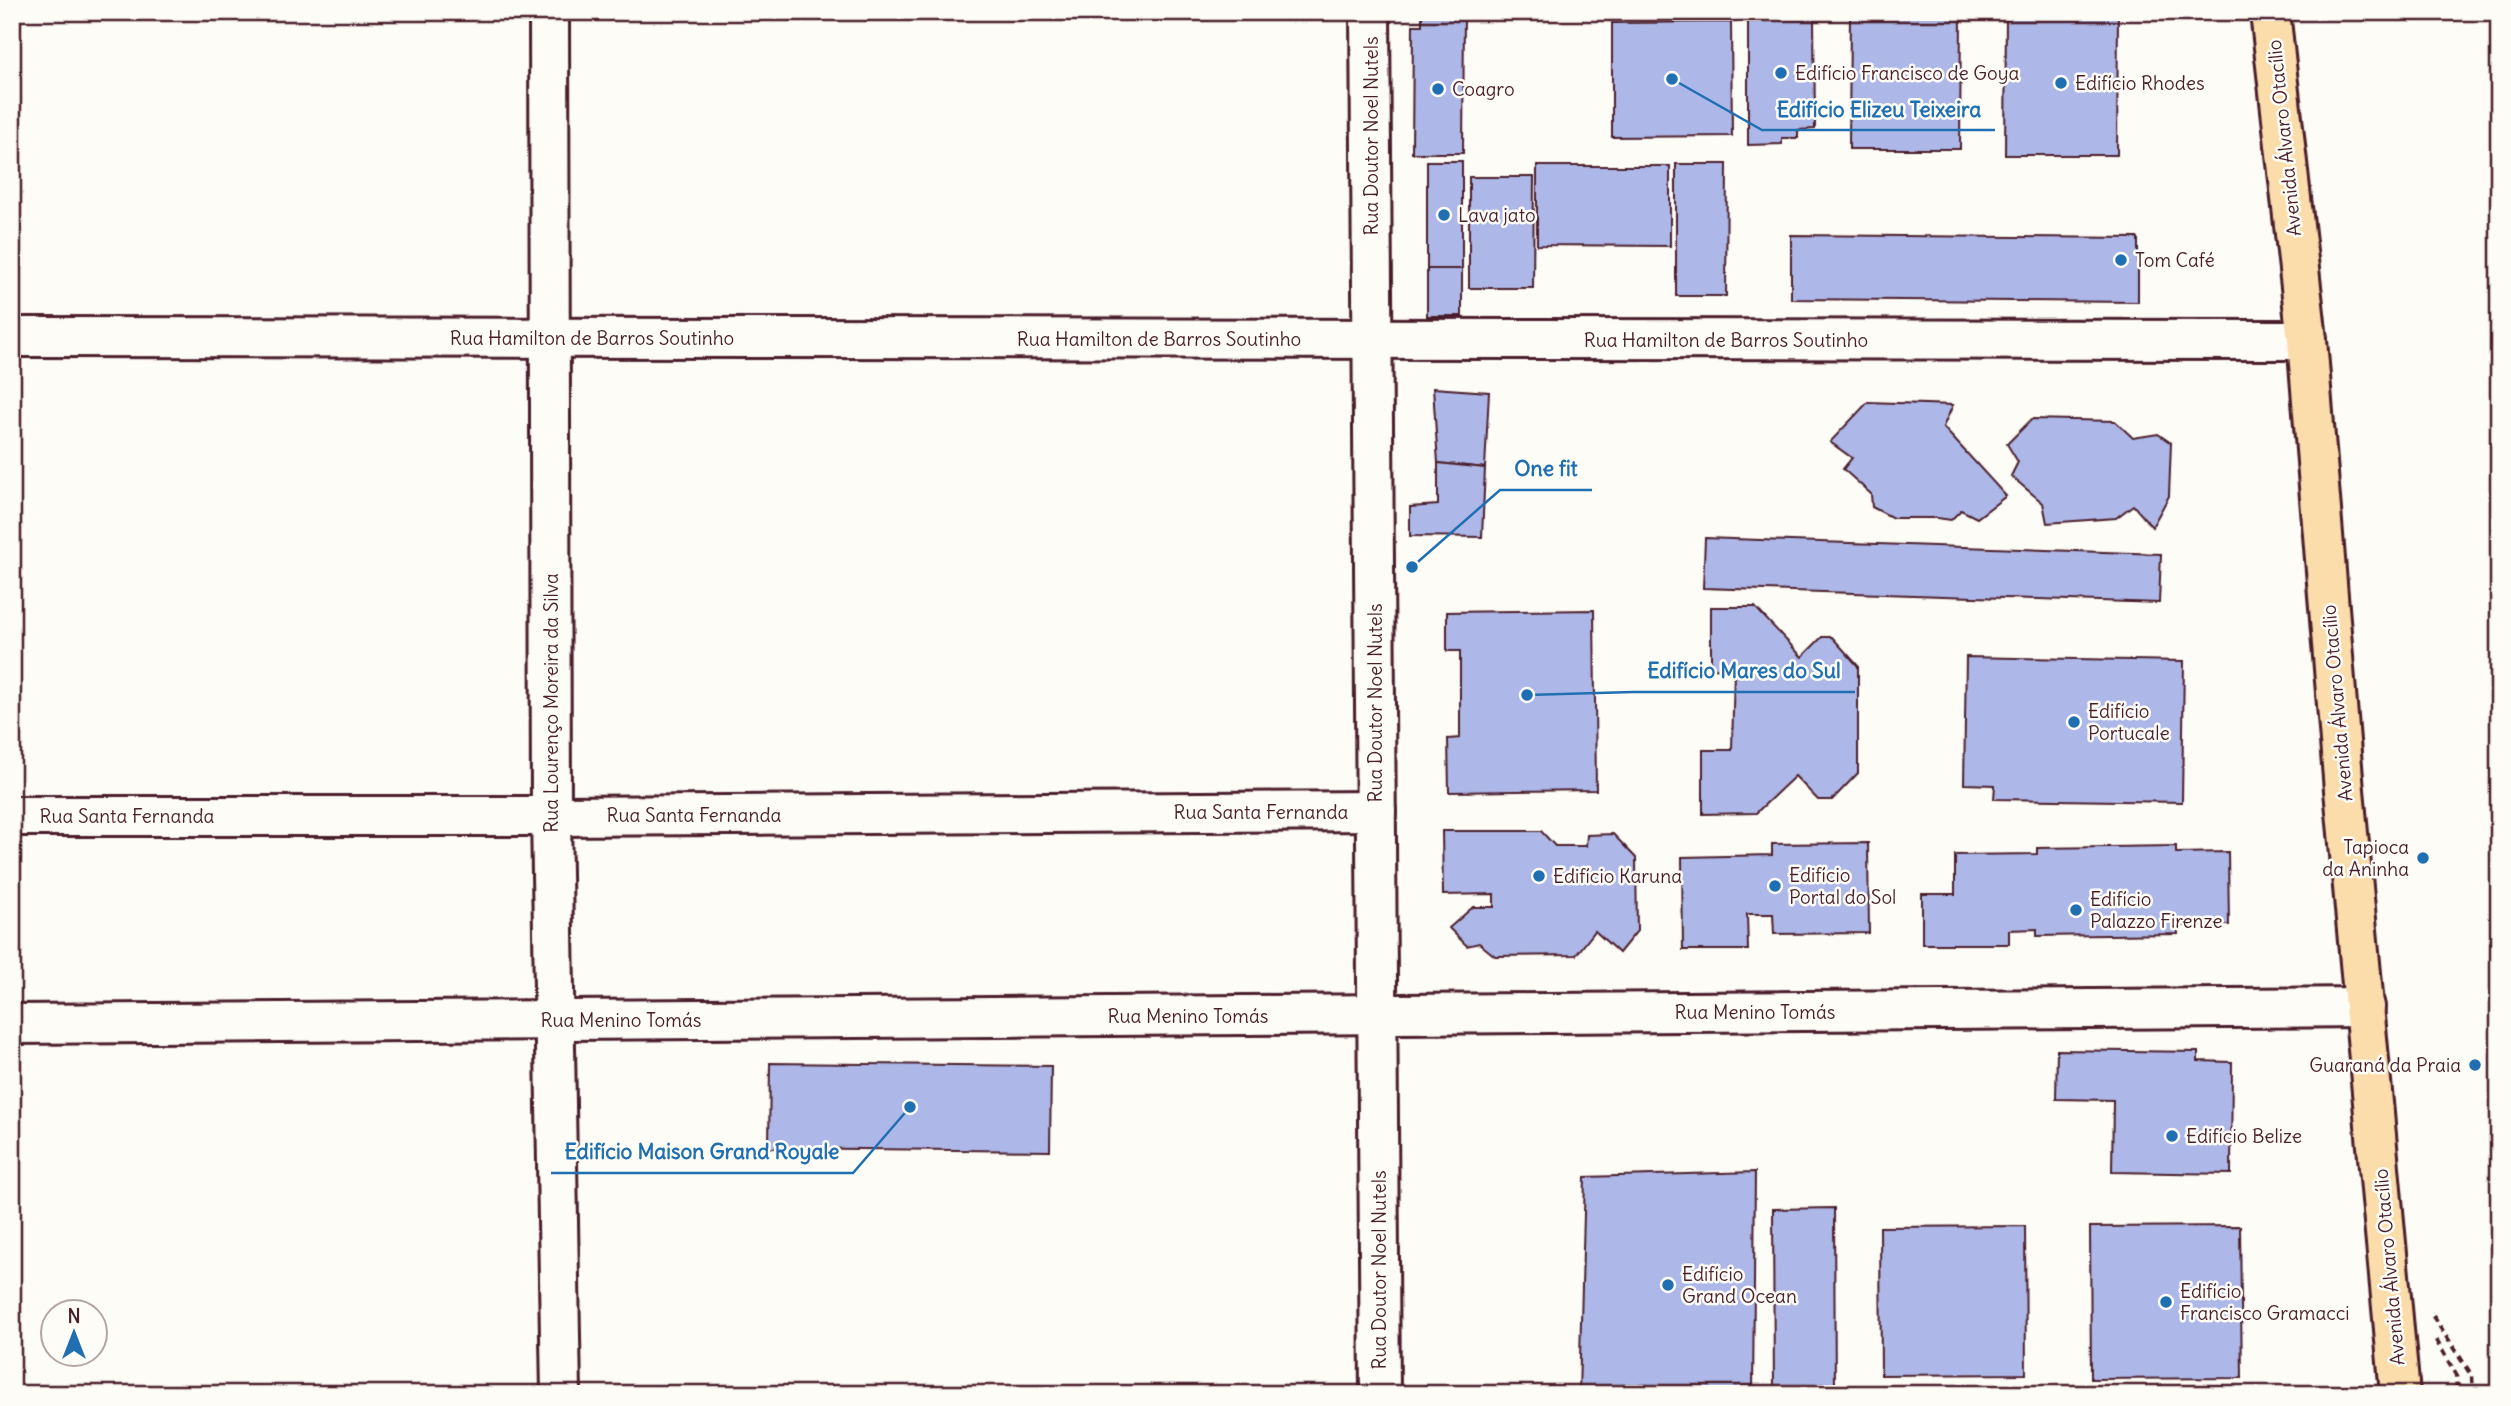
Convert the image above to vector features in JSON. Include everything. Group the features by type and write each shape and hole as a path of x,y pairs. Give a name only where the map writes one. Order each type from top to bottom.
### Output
{"main road":[{"name":"Avenida Álvaro Otacílio","path":"2270,12 2307,340 2344,790 2400,1394"}],"street":[{"name":"Rua Lourenço Moreira da Silva","path":"549,12 551,816 561,1394"},
{"name":"Rua Doutor Noel Nutels","path":"1370,12 1380,1394"},
{"name":"Rua Hamilton de Barros Soutinho","path":"12,337 2307,340"},
{"name":"Rua Santa Fernanda","path":"12,816 1376,811"},
{"name":"Rua Menino Tomás","path":"12,1024 2365,1007"}],"building":[{"name":"Coagro","path":"1422,12 1464,12 1463,153 1412,153 1413,25 1422,25"},
{"name":"Edifício Francisco de Goya","path":"1748,12 1797,12 1797,17 1814,17 1815,129 1798,130 1798,138 1782,138 1782,144 1748,145"},
{"path":"1850,12 1961,12 1960,149 1849,149"},
{"name":"Edifício Rhodes","path":"2006,12 2118,12 2117,155 2005,155"},
{"path":"1731,22 1732,136 1612,137 1612,23"},
{"name":"Lava jato","path":"1427,161 1462,161 1462,269 1427,269"},
{"path":"1676,164 1727,164 1726,296 1676,296"},
{"path":"1537,166 1670,166 1670,246 1537,245"},
{"path":"1469,177 1534,177 1533,288 1469,288"},
{"path":"1791,235 2138,238 2138,302 1791,299"},
{"path":"1427,269 1462,269 1462,316 1427,316"},
{"path":"1433,388 1489,392 1485,468 1438,463"},
{"path":"1868,402 1953,405 1943,427 2006,496 1977,518 1961,510 1951,520 1893,518 1872,507 1871,494 1843,469 1852,458 1830,442"},
{"path":"2032,419 2115,421 2133,438 2158,434 2171,443 2169,496 2152,527 2133,505 2116,518 2047,523 2043,503 2011,476 2018,462 2007,444"},
{"path":"1438,463 1485,468 1482,537 1410,536 1410,507 1438,505"},
{"path":"1705,538 2161,554 2159,603 1703,588"},
{"path":"1711,607 1755,607 1802,657 1822,637 1832,637 1858,666 1858,773 1832,800 1818,800 1795,776 1756,813 1703,814 1703,750 1732,750 1734,669 1711,668"},
{"path":"1594,610 1596,790 1449,792 1448,739 1460,738 1460,651 1447,651 1447,612"},
{"name":"Edifício Portucale","path":"1966,657 2184,661 2182,802 1994,799 1995,785 1964,784"},
{"name":"Edifício Karuna","path":"1442,831 1541,831 1555,846 1586,846 1587,835 1613,834 1636,858 1637,931 1619,953 1595,931 1576,955 1495,956 1479,943 1467,946 1449,928 1473,907 1494,907 1494,894 1443,895"},
{"name":"Edifício Portal do Sol","path":"1868,843 1869,933 1774,934 1773,914 1747,914 1748,950 1683,950 1682,857 1772,855 1772,844"},
{"name":"Edifício Palazzo Firenze","path":"2176,846 2176,853 2228,852 2229,925 2178,926 2178,934 2037,936 2037,929 2009,930 2009,944 1922,944 1922,894 1955,894 1955,855 2037,854 2037,848"},
{"name":"Edifício Belize","path":"2057,1050 2198,1052 2198,1061 2232,1062 2231,1174 2112,1172 2113,1100 2056,1099"},
{"path":"770,1063 1051,1066 1050,1151 769,1148"},
{"name":"Edifício Grand Ocean","path":"1755,1172 1753,1394 1579,1394 1585,1177"},
{"path":"1834,1208 1835,1393 1774,1394 1773,1209"},
{"path":"2025,1226 2026,1374 1881,1375 1880,1227"},
{"name":"Edifício Francisco Gramacci","path":"2240,1226 2242,1378 2091,1379 2090,1227"}],"place":[{"name":"Edifício Francisco de Goya","path":"1781,73"},
{"name":"Edifício Elizeu Teixeira","path":"1672,79"},
{"name":"Edifício Rhodes","path":"2061,83"},
{"name":"Coagro","path":"1438,89"},
{"name":"Lava jato","path":"1444,215"},
{"name":"Tom Café","path":"2121,260"},
{"name":"One fit","path":"1412,567"},
{"name":"Edifício Mares do Sul","path":"1527,695"},
{"name":"Edifício Portucale","path":"2074,722"},
{"name":"Tapioca da Aninha","path":"2423,858"},
{"name":"Edifício Karuna","path":"1539,876"},
{"name":"Edifício Portal do Sol","path":"1775,886"},
{"name":"Edifício Palazzo Firenze","path":"2076,910"},
{"name":"Guaraná da Praia","path":"2475,1065"},
{"name":"Edifício Maison Grand Royale","path":"910,1107"},
{"name":"Edifício Belize","path":"2172,1136"},
{"name":"Edifício Grand Ocean","path":"1668,1285"},
{"name":"Edifício Francisco Gramacci","path":"2166,1302"}]}
